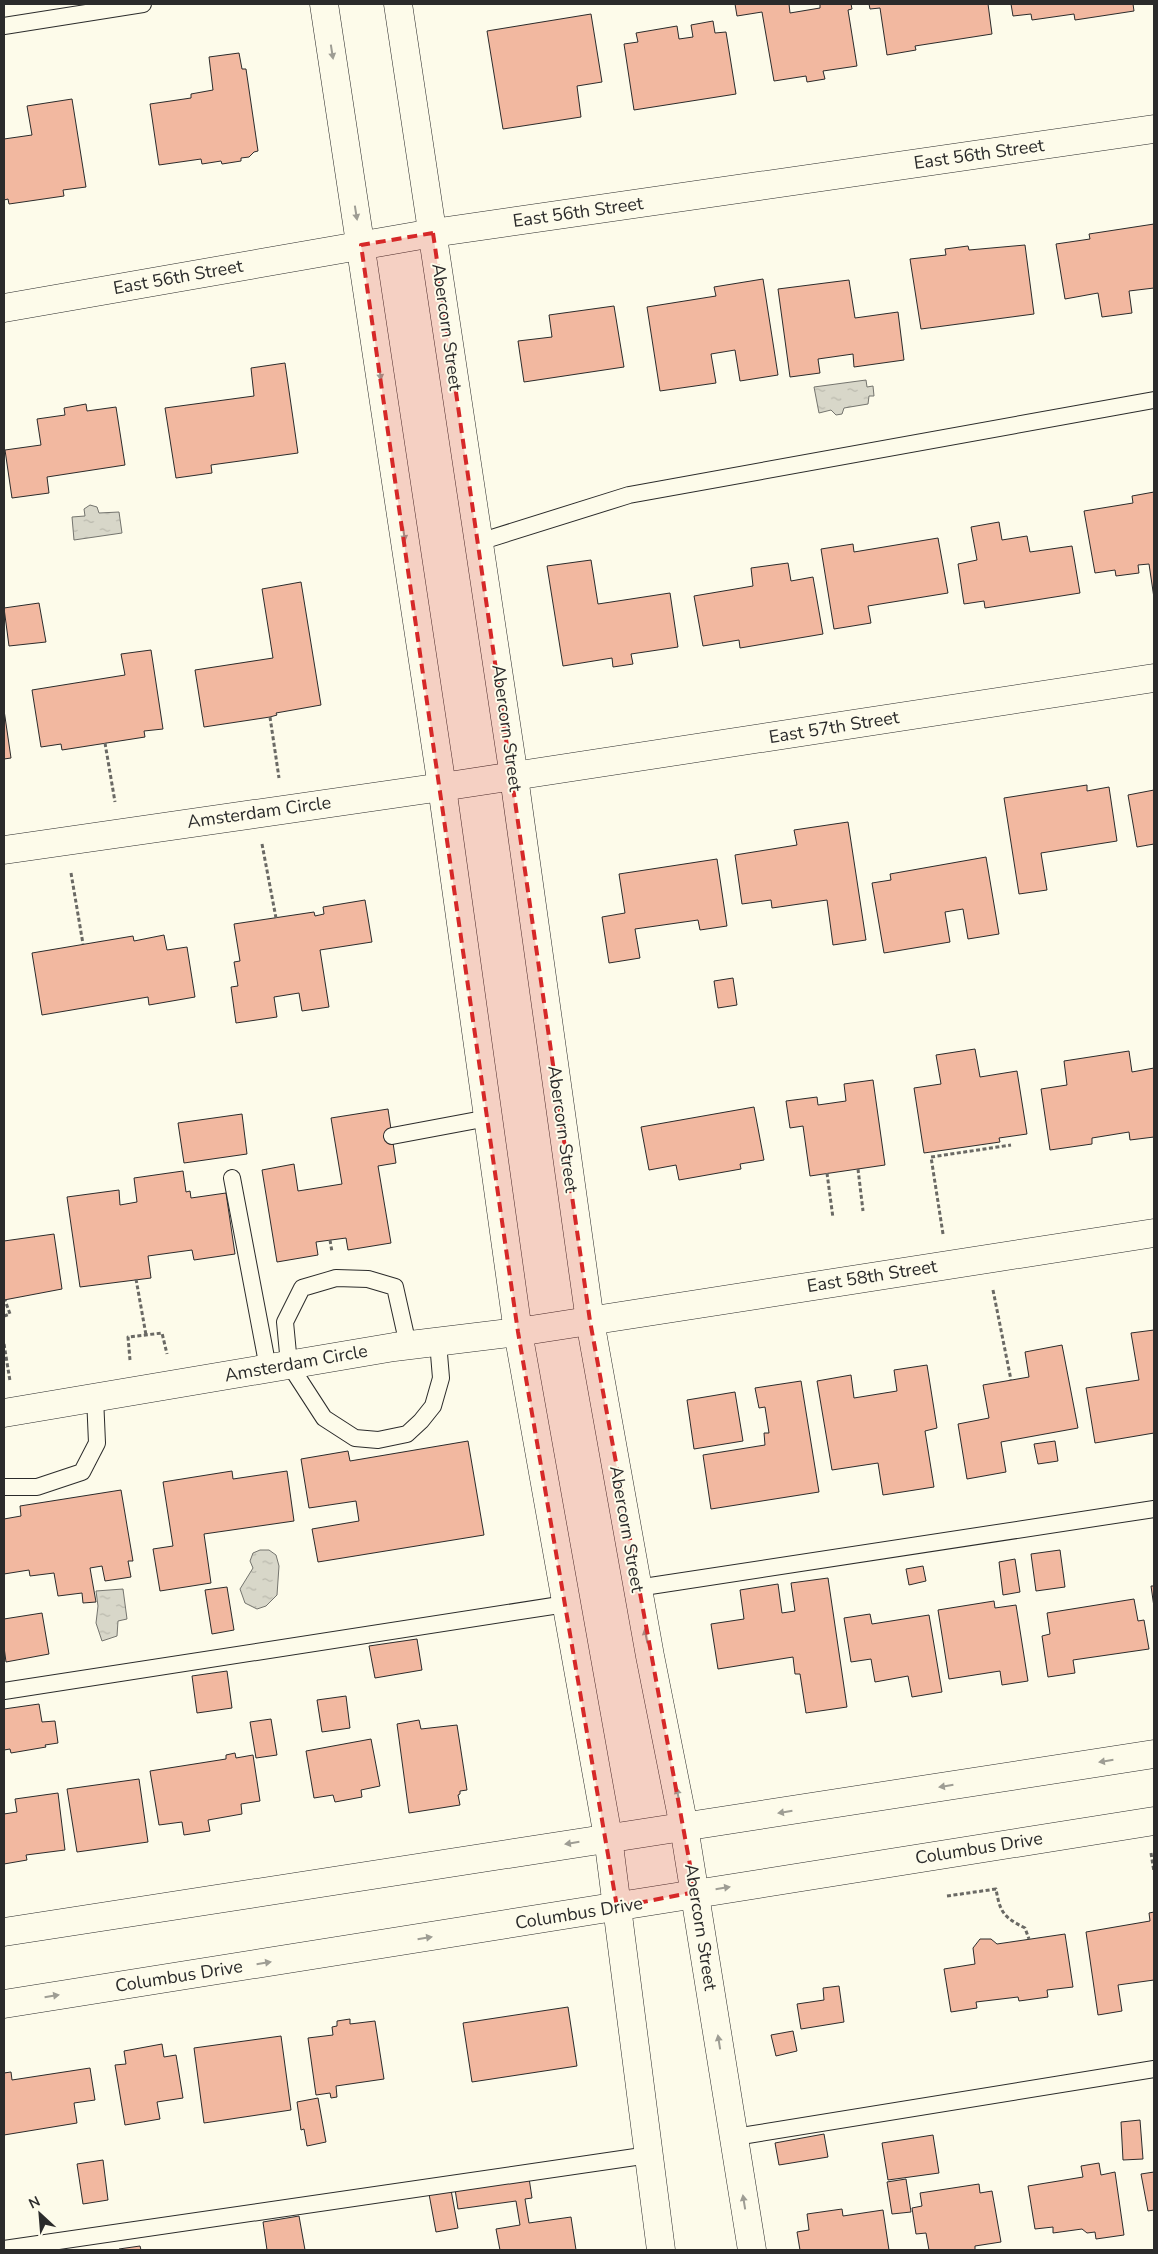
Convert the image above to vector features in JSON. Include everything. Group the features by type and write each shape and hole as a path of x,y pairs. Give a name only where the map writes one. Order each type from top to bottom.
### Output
{"street":[{"path":"324,4 442,787 518,1332 608,1837 661,2250"},
{"name":"Abercorn Street","path":"398,4 514,776 590,1321 638,1588 684,1827 752,2250"},
{"name":"East 56th Street","path":"4,308 361,245 1154,129"},
{"name":"East 57th Street","path":"514,776 1154,678"},
{"name":"Amsterdam Circle","path":"4,850 514,776"},
{"name":"East 58th Street","path":"590,1321 1154,1233"},
{"name":"Amsterdam Circle","path":"4,1413 408,1345 590,1321"},
{"path":"4,1932 1154,1754"},
{"name":"Columbus Drive","path":"4,2004 617,1907 695,1892 1154,1821"}],"lane":[{"path":"4,26 143,4"},
{"path":"479,542 629,495 1154,400"},
{"path":"392,1136 488,1118"},
{"path":"232,1178 279,1366 324,1418 355,1438 378,1440 407,1434 422,1421 433,1406 440,1378 438,1342"},
{"path":"279,1366 285,1322 302,1288 336,1278 368,1279 395,1287 408,1345"},
{"path":"4,1487 37,1487 82,1472 97,1443 95,1397"},
{"path":"638,1588 1154,1509"},
{"path":"4,1691 566,1604"},
{"path":"734,2137 1154,2069"},
{"path":"4,2249 649,2155"}],"path":[{"path":"270,717 284,809"},
{"path":"105,743 120,832"},
{"path":"256,812 276,918"},
{"path":"65,841 83,944"},
{"path":"948,1264 931,1157 1011,1145"},
{"path":"858,1169 863,1211"},
{"path":"827,1173 833,1218"},
{"path":"987,1258 1010,1380"},
{"path":"136,1279 146,1335"},
{"path":"4,1316 10,1314 5,1300"},
{"path":"948,1896 996,1888 1000,1910 1007,1918 1025,1928 1029,1939"}],"highlighted area":[{"path":"433,233 590,1321 695,1892 617,1907 518,1332 361,245"}],"water":[{"path":"866,380 867,387 873,386 874,396 869,396 868,404 844,408 842,414 836,415 831,410 819,413 814,387"},
{"path":"90,505 97,507 99,513 119,512 122,533 74,540 72,517 85,516 84,509"},
{"path":"260,1550 269,1550 276,1555 279,1566 277,1595 266,1606 257,1609 245,1603 240,1589 253,1568 250,1561 253,1553"},
{"path":"123,1589 127,1619 118,1621 117,1636 102,1641 96,1623 98,1606 96,1591"}],"building":[{"path":"735,4 789,4 790,13 820,8 820,4 851,4 852,9 848,10 857,66 823,71 825,79 807,82 806,76 774,81 762,12 737,16"},
{"path":"869,4 988,4 992,34 915,46 916,50 887,55 880,8 870,9"},
{"path":"1011,4 1133,4 1134,11 1075,20 1074,14 1032,20 1031,14 1013,16"},
{"path":"591,14 602,82 577,86 581,117 503,129 487,31"},
{"path":"713,21 715,33 726,32 736,94 634,110 624,44 638,42 636,33 677,26 679,39 693,37 691,25"},
{"path":"239,53 242,69 246,69 258,151 249,157 241,158 241,161 222,164 221,161 202,164 201,159 159,165 150,104 191,98 191,94 213,90 209,57"},
{"path":"72,99 86,187 63,190 64,196 9,204 8,199 4,200 4,139 32,135 27,106"},
{"path":"1154,224 1154,288 1129,291 1132,313 1102,317 1098,293 1065,299 1056,244 1090,239 1089,234"},
{"path":"1025,245 1034,314 921,329 910,259 946,255 945,249 968,246 969,250"},
{"path":"763,279 778,375 740,381 735,350 711,354 716,383 660,391 647,307 716,296 714,287"},
{"path":"849,280 855,318 898,312 904,360 854,367 853,354 818,359 820,373 790,377 778,289"},
{"path":"614,306 624,367 524,382 518,341 552,337 549,315"},
{"path":"285,363 298,453 211,465 212,473 176,478 165,408 254,396 251,368"},
{"path":"86,404 87,411 116,407 125,465 47,477 49,493 12,498 5,450 41,445 37,419 65,415 64,408"},
{"path":"1154,492 1154,598 1149,564 1138,565 1139,573 1116,576 1115,570 1095,573 1084,511 1133,503 1132,496"},
{"path":"999,522 1002,540 1027,536 1030,552 1072,546 1080,593 985,608 984,601 964,604 958,564 977,560 971,527"},
{"path":"938,538 948,593 868,606 871,623 834,629 821,549 853,544 854,552"},
{"path":"591,560 598,604 670,593 678,647 631,654 633,664 613,667 612,658 563,666 547,566"},
{"path":"788,563 791,581 813,577 823,634 740,648 739,640 703,646 694,596 753,586 751,568"},
{"path":"301,582 321,705 276,713 277,715 270,717 204,727 195,670 273,658 262,589"},
{"path":"39,603 46,642 9,646 4,608"},
{"path":"151,650 163,729 144,731 145,737 62,750 61,744 41,747 32,690 125,675 121,654"},
{"path":"4,710 11,758 4,759"},
{"path":"1087,785 1087,791 1109,787 1117,841 1041,853 1047,890 1019,894 1004,798"},
{"path":"1154,790 1154,844 1137,847 1128,795"},
{"path":"848,822 866,940 833,945 827,900 772,908 771,900 742,904 735,855 797,845 794,830"},
{"path":"986,857 999,934 968,939 963,909 945,912 950,942 884,953 872,883 891,880 890,874"},
{"path":"717,859 727,926 700,930 698,920 635,929 640,958 609,963 602,917 625,913 619,874"},
{"path":"365,900 372,942 320,950 329,1007 302,1011 299,993 274,997 277,1017 236,1023 231,987 238,986 234,962 240,961 234,924 314,912 315,916 324,914 323,907"},
{"path":"164,935 167,950 187,947 195,997 149,1005 148,997 42,1015 32,953 133,936 134,941"},
{"path":"733,978 737,1005 718,1008 714,981"},
{"path":"975,1049 980,1077 1017,1071 1027,1134 999,1138 1000,1142 924,1153 914,1088 941,1084 936,1055"},
{"path":"1129,1051 1132,1072 1154,1068 1154,1137 1130,1140 1129,1132 1092,1138 1092,1144 1050,1150 1041,1089 1067,1085 1064,1061"},
{"path":"873,1080 885,1165 810,1176 803,1126 790,1128 786,1101 817,1097 818,1105 846,1101 844,1084"},
{"path":"754,1107 764,1160 740,1164 741,1169 679,1180 676,1165 649,1170 641,1127"},
{"path":"388,1109 396,1163 378,1166 391,1243 348,1250 346,1238 316,1242 318,1255 277,1262 262,1170 294,1164 298,1191 342,1184 331,1118"},
{"path":"242,1114 247,1154 184,1163 178,1123"},
{"path":"183,1171 186,1192 190,1191 191,1198 226,1193 235,1254 194,1260 192,1250 148,1256 151,1278 80,1287 67,1197 119,1190 120,1205 137,1202 134,1178"},
{"path":"54,1234 62,1289 4,1300 4,1241"},
{"path":"1154,1330 1154,1433 1095,1443 1086,1388 1139,1380 1131,1333"},
{"path":"1062,1345 1078,1428 1001,1442 1006,1472 967,1479 958,1424 989,1418 983,1385 1029,1377 1025,1352"},
{"path":"927,1365 937,1428 925,1431 934,1487 883,1495 878,1463 832,1470 817,1381 851,1375 854,1398 897,1391 894,1370"},
{"path":"801,1381 819,1492 711,1509 703,1455 765,1445 764,1433 769,1433 765,1407 759,1408 755,1388"},
{"path":"735,1392 743,1441 694,1449 687,1400"},
{"path":"468,1441 484,1535 318,1562 312,1529 359,1521 356,1501 309,1508 301,1459 348,1451 350,1461"},
{"path":"1055,1441 1058,1461 1038,1464 1034,1444"},
{"path":"232,1471 233,1479 287,1471 294,1521 204,1534 211,1583 160,1591 153,1549 173,1546 163,1482"},
{"path":"121,1490 133,1561 128,1561 131,1577 105,1581 102,1566 90,1568 96,1602 83,1603 82,1593 58,1596 54,1573 30,1576 29,1570 4,1574 4,1519 21,1516 20,1506"},
{"path":"1060,1550 1065,1587 1036,1591 1031,1554"},
{"path":"1015,1559 1020,1592 1003,1595 999,1562"},
{"path":"923,1566 926,1581 909,1585 906,1569"},
{"path":"828,1578 847,1707 806,1713 800,1674 795,1674 793,1657 718,1669 711,1624 744,1619 740,1590 778,1584 782,1613 795,1611 791,1583"},
{"path":"1151,1586 1154,1586 1154,1607"},
{"path":"227,1587 234,1630 212,1634 205,1590"},
{"path":"1134,1599 1138,1621 1144,1620 1149,1649 1073,1660 1075,1673 1048,1677 1042,1636 1050,1634 1047,1613"},
{"path":"994,1601 995,1608 1016,1605 1028,1681 1002,1685 1000,1671 949,1679 938,1610"},
{"path":"42,1613 49,1654 6,1662 4,1619"},
{"path":"870,1614 872,1624 929,1615 942,1692 912,1697 908,1676 875,1682 871,1659 851,1662 844,1618"},
{"path":"417,1639 422,1670 375,1678 369,1646"},
{"path":"227,1671 232,1708 197,1713 192,1676"},
{"path":"346,1696 350,1728 322,1732 317,1700"},
{"path":"39,1704 42,1722 55,1721 58,1743 11,1753 10,1749 4,1750 4,1709"},
{"path":"271,1719 277,1755 256,1758 250,1722"},
{"path":"419,1720 421,1729 457,1725 467,1790 460,1791 458,1795 460,1805 409,1813 397,1724"},
{"path":"371,1739 380,1786 361,1790 362,1797 335,1802 333,1795 314,1798 306,1751"},
{"path":"235,1753 236,1758 253,1755 260,1801 241,1804 242,1814 208,1820 210,1831 184,1835 182,1822 159,1825 150,1771 226,1759 226,1755"},
{"path":"139,1779 148,1842 77,1852 67,1789"},
{"path":"58,1793 65,1850 26,1855 27,1860 4,1864 4,1814 17,1812 15,1799"},
{"path":"1154,1912 1154,1980 1118,1985 1122,2011 1098,2015 1086,1932 1150,1921 1149,1913"},
{"path":"1065,1934 1073,1987 1047,1990 1048,1997 1019,2001 1018,1997 976,2002 977,2008 951,2012 944,1969 975,1964 973,1948 980,1939 991,1939 997,1944"},
{"path":"839,1986 844,2022 801,2029 797,2004 824,2000 823,1988"},
{"path":"568,2007 577,2066 472,2082 463,2023"},
{"path":"350,2019 350,2024 375,2021 384,2079 336,2086 337,2097 331,2098 330,2093 316,2095 308,2038 333,2035 332,2027 337,2026 337,2021"},
{"path":"793,2031 797,2051 776,2056 771,2035"},
{"path":"281,2036 291,2110 204,2123 194,2048"},
{"path":"162,2044 164,2057 176,2055 183,2098 157,2102 160,2119 125,2125 115,2065 126,2064 124,2051"},
{"path":"90,2068 95,2100 74,2103 77,2123 4,2135 4,2073 11,2072 12,2080"},
{"path":"318,2098 326,2142 307,2146 304,2129 301,2130 297,2102"},
{"path":"1140,2120 1143,2159 1123,2160 1121,2122"},
{"path":"824,2134 828,2157 779,2165 775,2143"},
{"path":"933,2135 939,2173 888,2180 882,2143"},
{"path":"103,2160 108,2200 83,2204 77,2164"},
{"path":"1099,2163 1101,2175 1115,2172 1124,2235 1096,2239 1095,2232 1087,2233 1082,2229 1053,2233 1053,2227 1035,2229 1028,2186 1083,2177 1081,2166"},
{"path":"1154,2172 1154,2210 1148,2211 1141,2174"},
{"path":"529,2178 532,2198 525,2199 529,2223 571,2217 576,2250 500,2250 496,2229 520,2225 516,2201 458,2209 455,2189"},
{"path":"906,2179 911,2212 892,2214 887,2182"},
{"path":"979,2184 980,2193 992,2191 1001,2242 975,2246 975,2250 929,2250 926,2233 916,2234 912,2208 922,2206 920,2193"},
{"path":"451,2190 458,2228 436,2232 429,2194"},
{"path":"842,2209 843,2216 883,2210 889,2250 800,2250 797,2232 809,2230 807,2214"},
{"path":"299,2216 305,2250 267,2250 263,2222"},
{"path":"140,2246 141,2250 119,2250 119,2249"}]}
